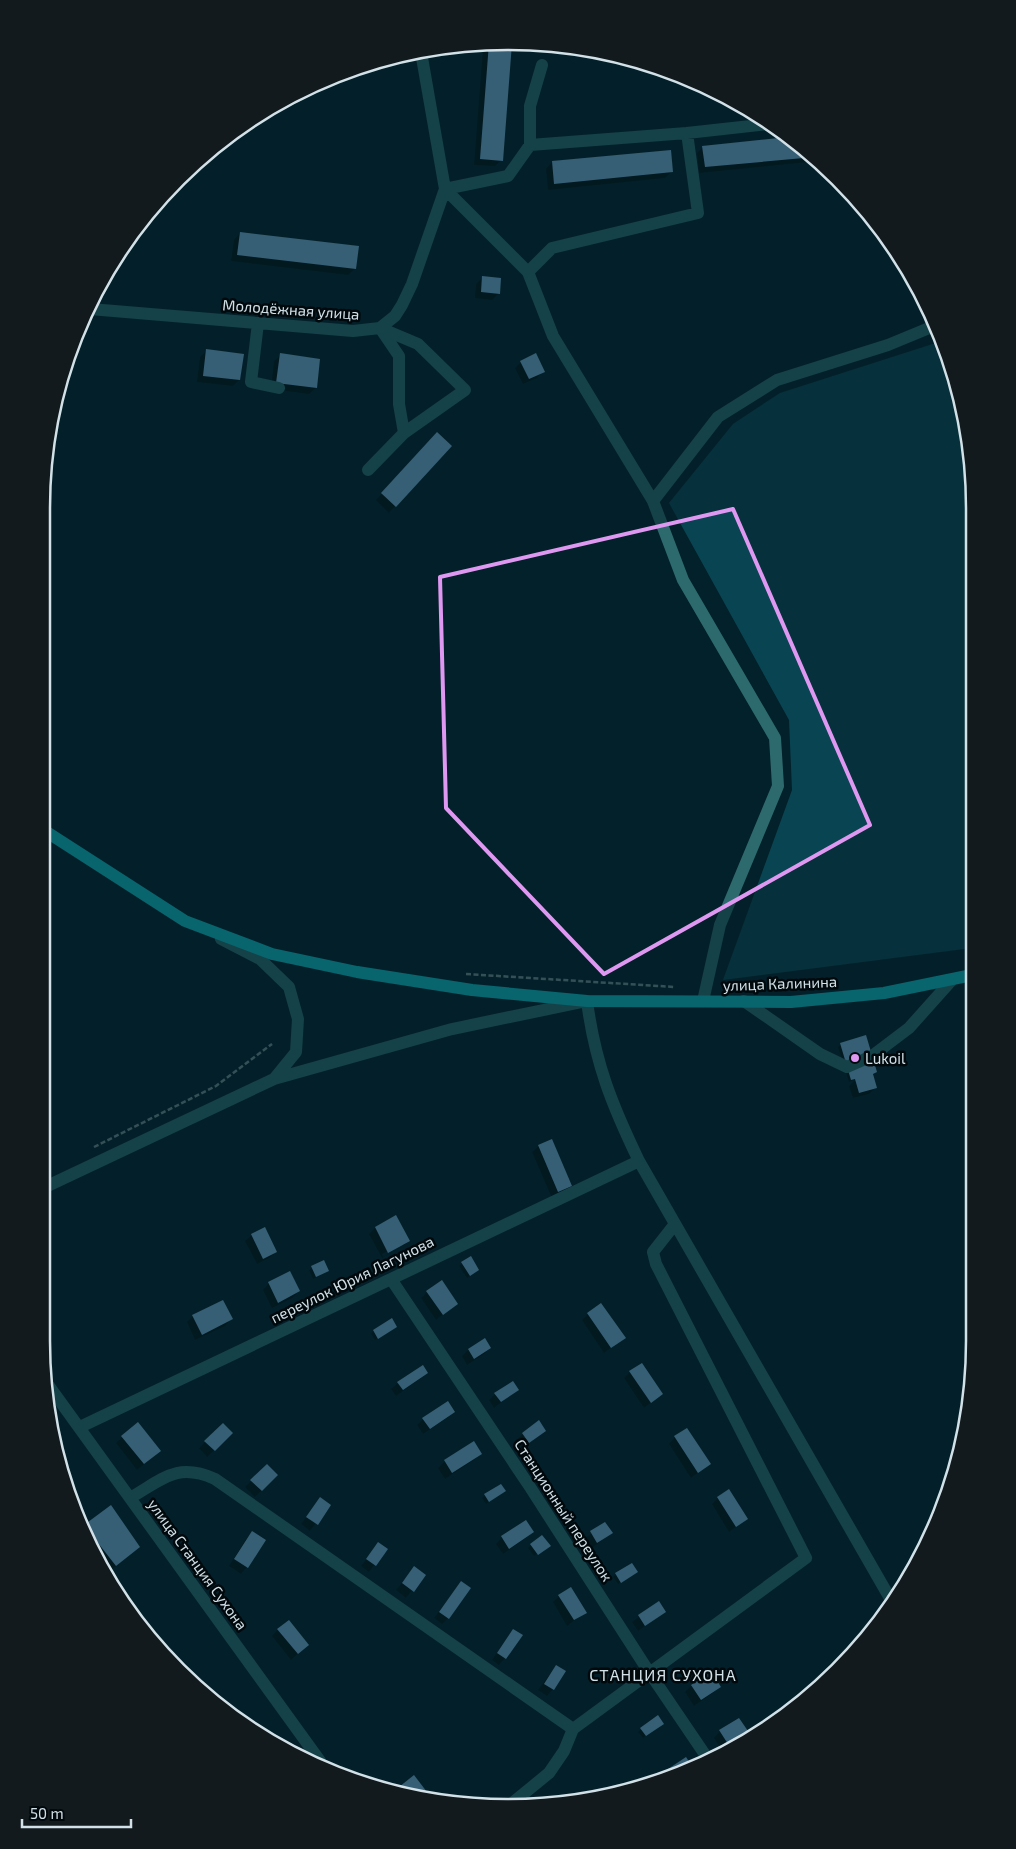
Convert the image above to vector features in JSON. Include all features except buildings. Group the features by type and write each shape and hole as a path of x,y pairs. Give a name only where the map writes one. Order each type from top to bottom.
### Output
{"main road":[{"name":"улица Калинина","path":"50,834 185,921 272,954 358,972 472,990 587,1001 791,1002 884,993 966,977"}],"street":[{"path":"422,58 445,189 528,272 553,336 653,501 683,580 775,738 778,786 720,925 703,1001"},
{"path":"445,189 508,176 530,145 530,106 542,64"},
{"path":"530,145 687,133 759,125"},
{"path":"528,272 552,248 698,213 687,133"},
{"name":"Молодёжная улица","path":"96,308 353,331 380,328 395,316 402,306 412,284 445,189"},
{"path":"258,323 252,382 279,388"},
{"path":"380,328 399,356 399,404 404,433"},
{"path":"368,470 404,433 465,390 418,344 380,328"},
{"path":"653,501 718,417 776,380 888,344 929,328"},
{"path":"185,921 260,959 289,987 298,1019 296,1052 274,1079"},
{"path":"744,1001 820,1054 848,1068 872,1056 909,1028 951,981"},
{"path":"50,1185 274,1079 452,1029 587,1001 591,1032 603,1076 619,1119 639,1161 889,1596"},
{"name":"переулок Юрия Лагунова","path":"80,1427 639,1161"},
{"path":"517,1799 549,1772 564,1751 573,1728 806,1558 656,1264 652,1252 675,1224"},
{"name":"Станционный переулок","path":"391,1279 705,1755"},
{"name":"улица Станция Сухона","path":"53,1391 317,1757"},
{"path":"130,1498 170,1475 186,1471 199,1472 215,1479 573,1728"}],"path":[{"path":"465,974 678,987"},
{"path":"93,1148 216,1086 272,1044"}],"highlighted area":[{"path":"733,509 870,825 604,974 446,808 440,577"}],"shaded area":[{"path":"935,343 942,361 957,419 965,478 966,949 723,980 792,790 789,720 669,503 733,424 780,393"}],"place":[{"name":"Lukoil","path":"855,1058"}],"district":[{"name":"СТАНЦИЯ СУХОНА","path":"663,1674"}]}
